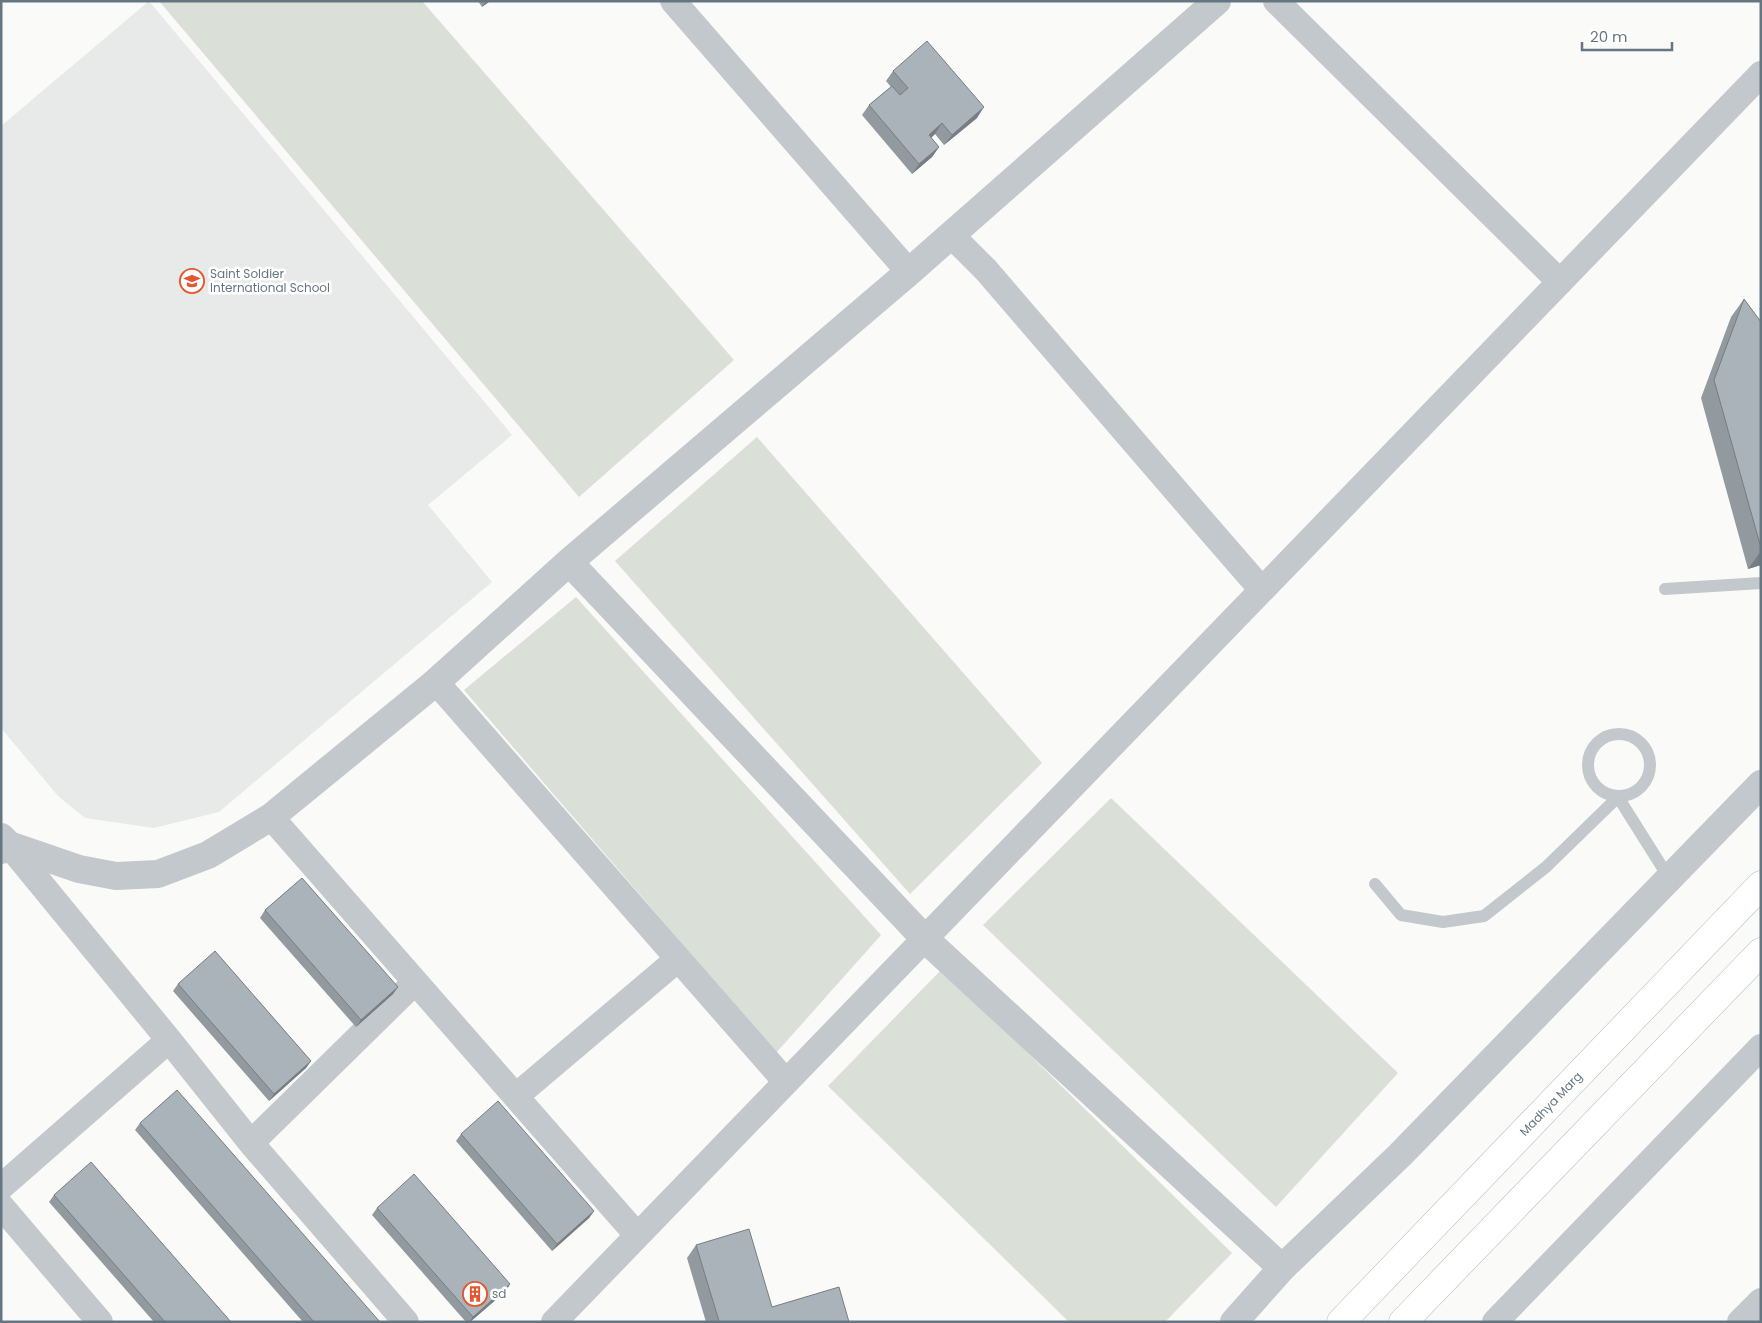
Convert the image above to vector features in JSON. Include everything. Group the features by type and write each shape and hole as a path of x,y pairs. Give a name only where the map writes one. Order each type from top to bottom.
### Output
{"main road":[{"name":"Madhya Marg","path":"1341,1322 1761,885"},
{"path":"1403,1322 1761,952"}],"street":[{"path":"673,1 909,272"},
{"path":"4,844 79,869 116,876 158,874 208,855 271,817 436,682 568,562 909,272 1218,1"},
{"path":"1276,1 1560,282"},
{"path":"554,1322 1761,74"},
{"path":"951,235 986,270 1262,590"},
{"path":"568,562 925,939 1282,1268"},
{"path":"436,682 786,1082"},
{"path":"1234,1322 1282,1268 1400,1155 1761,784"},
{"path":"271,817 638,1235"},
{"path":"4,844 169,1040 251,1143 406,1322"},
{"path":"516,1096 678,959"},
{"path":"251,1143 415,982"},
{"path":"1,1187 169,1040"},
{"path":"1495,1322 1761,1048"},
{"path":"1,1206 100,1322"},
{"path":"1740,1322 1761,1301"}],"lane":[{"path":"1665,589 1761,583"},
{"path":"1376,884 1401,915 1443,922 1484,916 1546,867 1618,797 1628,796 1645,784 1650,764 1644,745 1626,734 1615,734 1605,737 1590,752 1587,762 1588,773 1592,782 1599,790 1608,795 1618,797 1669,878"}],"shaded area":[{"name":"Saint Soldier International School","path":"149,1 512,435 428,505 492,582 219,812 154,828 85,818 58,796 1,728 1,126"},
{"path":"159,1 422,1 734,360 579,497"},
{"path":"757,437 1042,763 910,894 615,561"},
{"path":"576,597 881,935 776,1053 464,690"},
{"path":"1111,798 1398,1073 1276,1207 983,925"},
{"path":"942,969 1232,1253 1165,1322 1069,1322 828,1086"}],"building":[{"path":"927,41 984,107 952,135 942,123 929,135 939,147 919,164 869,105 892,86 900,95 908,88 893,71"},
{"path":"1744,299 1761,322 1761,548 1714,380"},
{"path":"302,878 398,987 361,1020 265,910"},
{"path":"215,951 311,1061 274,1094 178,984"},
{"path":"177,1090 380,1322 314,1322 140,1123"},
{"path":"498,1101 594,1211 557,1244 461,1134"},
{"path":"91,1162 231,1322 165,1322 54,1195"},
{"path":"414,1174 510,1284 473,1317 377,1208"},
{"path":"749,1229 772,1307 839,1287 849,1322 717,1322 719,1321 696,1245"}],"place":[{"name":"Saint Soldier International School","path":"192,281"},
{"name":"sd","path":"475,1294"}]}
